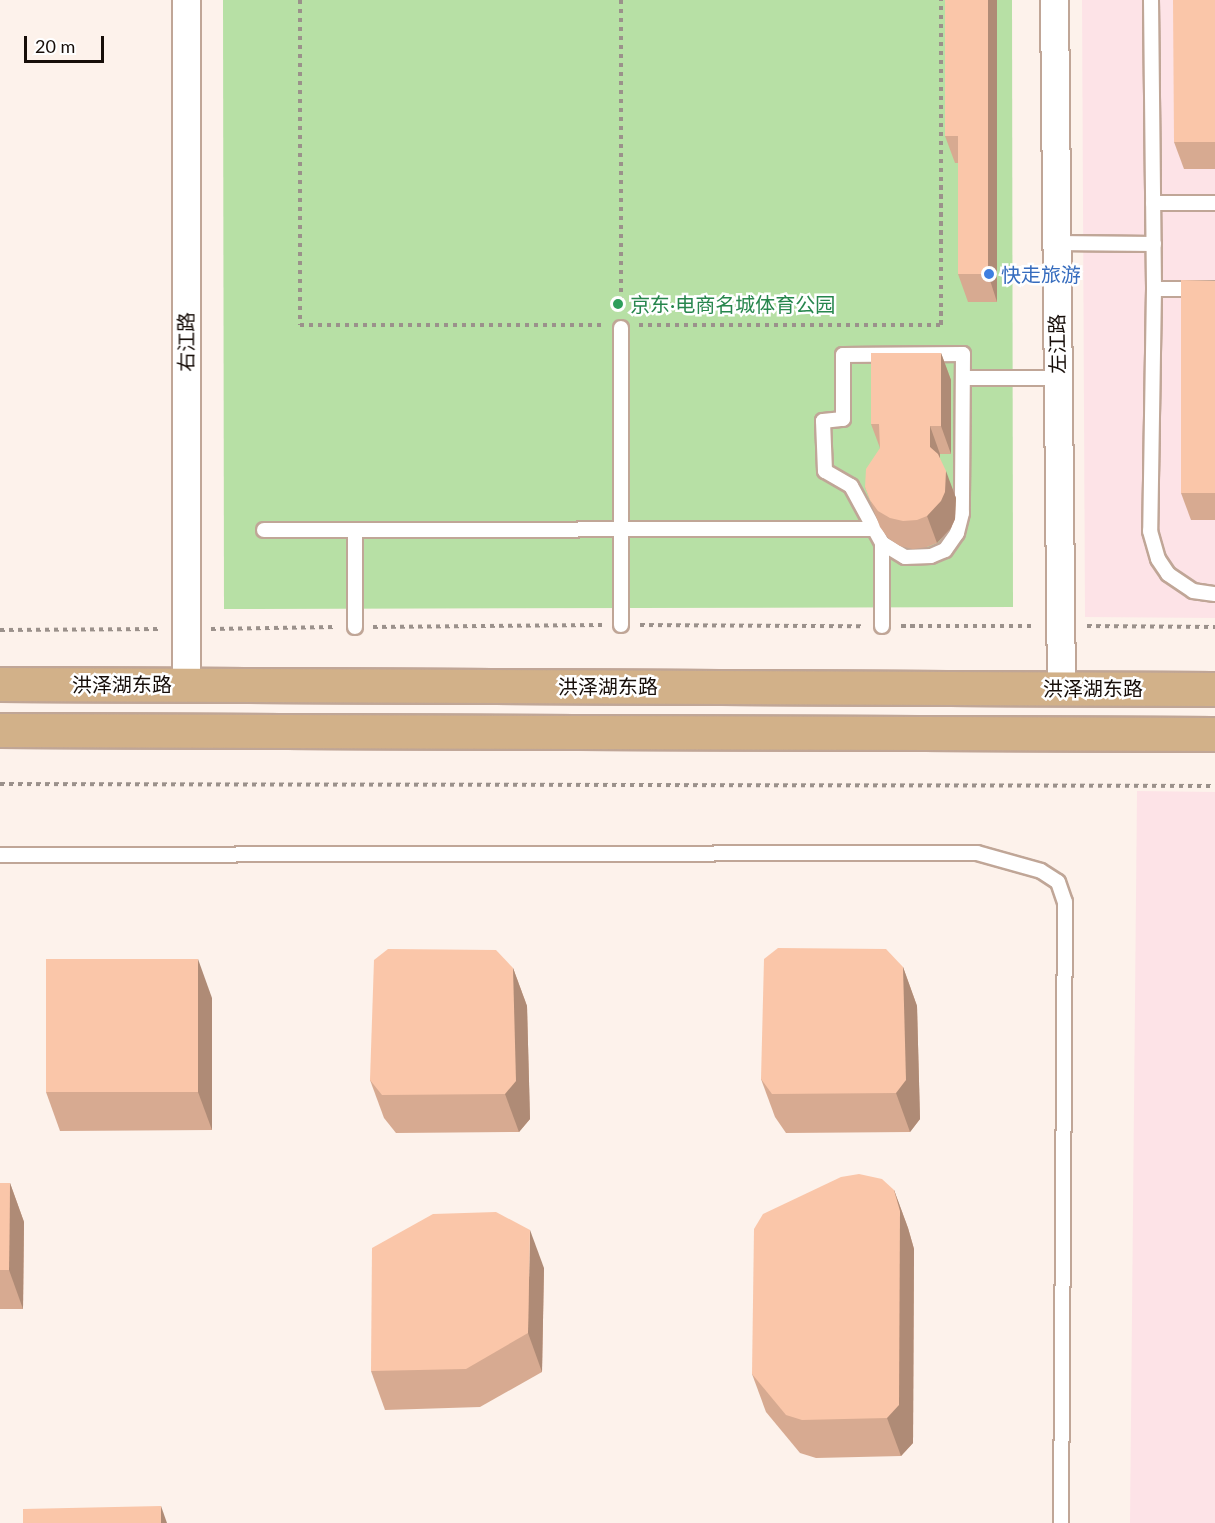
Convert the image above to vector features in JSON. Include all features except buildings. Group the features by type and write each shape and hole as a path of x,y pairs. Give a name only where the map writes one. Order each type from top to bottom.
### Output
{"main road":[{"name":"洪泽湖东路","path":"0,684 1215,688"},
{"path":"0,730 1215,734"}],"street":[{"name":"右江路","path":"186,0 186,684"},
{"name":"左江路","path":"1054,0 1061,688"}],"lane":[{"path":"1151,0 1154,244 1152,545 1168,574 1193,591 1215,594"},
{"path":"1153,203 1215,203"},
{"path":"1056,243 1154,244"},
{"path":"1154,289 1215,289"},
{"path":"621,326 621,625"},
{"path":"963,354 963,378 962,513 957,533 945,549 931,556 905,557 882,543 851,486 825,471 823,421 843,419 843,356 963,354"},
{"path":"963,378 1058,378"},
{"path":"264,530 874,529"},
{"path":"355,530 355,627"},
{"path":"882,543 882,626"},
{"path":"0,855 976,852 1041,872 1058,882 1065,902 1061,1523"}],"path":[{"path":"300,0 300,325 621,326 941,325 941,0"},
{"path":"621,0 621,326"},
{"path":"0,784 1215,786"}],"shaded area":[{"path":"1082,0 1215,0 1215,618 1085,617"},
{"path":"1137,791 1215,792 1215,1523 1130,1523"}],"green space":[{"name":"京东·电商名城体育公园","path":"223,0 1012,0 1013,607 224,609"}],"place":[{"name":"快走旅游","path":"989,274"},
{"name":"京东·电商名城体育公园","path":"618,304"}]}
